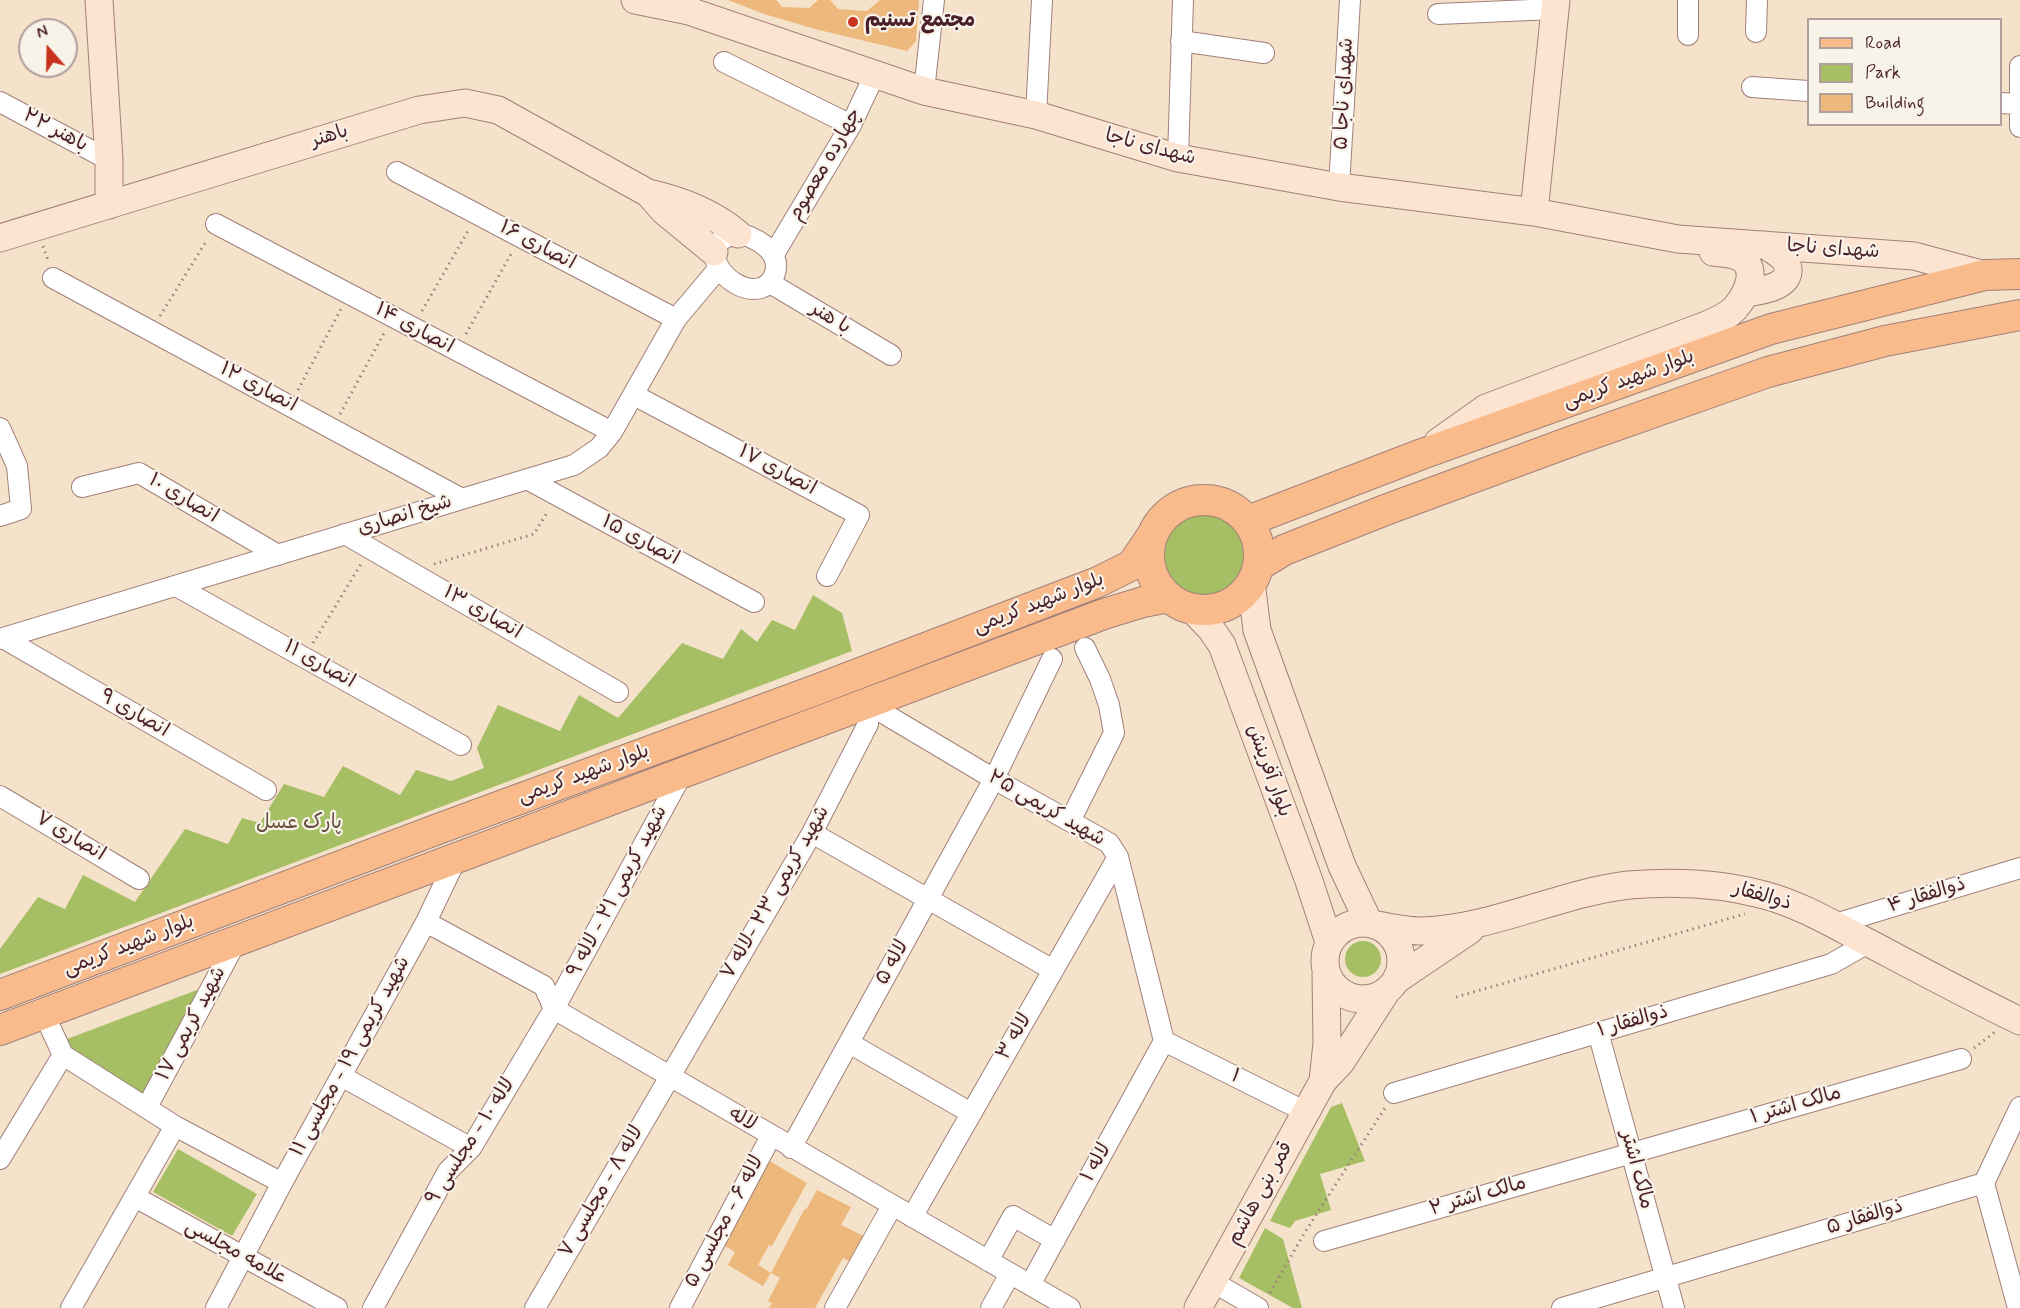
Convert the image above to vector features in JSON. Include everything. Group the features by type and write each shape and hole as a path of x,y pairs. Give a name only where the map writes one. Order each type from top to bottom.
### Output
{"main road":[{"name":"بلوار شهید کریمی","path":"1248,521 1422,454 1771,329 1985,275 2020,274"},
{"name":"بلوار شهید کریمی","path":"1255,574 1284,550 1318,536 1575,440 1768,372 1885,341 2020,315"},
{"path":"1310,498 1301,519 1309,533 1318,536"},
{"path":"1205,500 1221,503 1236,510 1248,521 1258,543 1255,574 1246,591 1234,601 1206,610 1180,603 1157,584 1150,568 1149,551 1153,534 1162,520 1174,509 1189,502 1205,500"},
{"name":"بلوار شهید کریمی","path":"0,995 1098,582 1132,565 1153,534"},
{"path":"1098,582 1108,580 1114,582 1120,588 1122,597 1121,604 1104,614"},
{"name":"بلوار شهید کریمی","path":"0,1030 1104,614 1143,602 1180,603"}],"street":[{"path":"99,0 109,160 109,205"},
{"name":"شهدای ناجا","path":"635,0 690,5 924,91 1036,115 1178,158 1339,187 1534,212 1678,239 1914,256 1985,275"},
{"path":"924,91 934,0"},
{"path":"1036,115 1042,0"},
{"path":"1178,158 1183,0"},
{"name":"شهدای ناجا ۵","path":"1339,187 1350,0"},
{"path":"1688,0 1688,35"},
{"path":"1756,32 1757,0"},
{"path":"1438,14 1556,5 1534,212"},
{"path":"1181,41 1264,53"},
{"path":"724,62 851,125"},
{"path":"2020,66 2013,103 2020,127"},
{"name":"چهارده معصوم","path":"774,254 851,125 875,74"},
{"path":"1752,87 1807,91"},
{"name":"باهنر ۲۲","path":"0,102 109,160"},
{"name":"باهنر","path":"0,238 419,110 465,103 498,110 648,193 675,199 727,225 738,234"},
{"name":"انصاری ۱۶","path":"397,172 676,319"},
{"name":"باهنر","path":"648,193 716,260"},
{"name":"انصاری ۱۴","path":"216,224 612,432"},
{"path":"738,234 760,242 774,254 776,267 770,283 762,288 753,288 735,282 716,260 717,244 723,238 738,234"},
{"name":"شهدای ناجا","path":"1678,239 1709,251 1739,256 1747,263 1750,270 1750,280 1745,293"},
{"path":"1422,454 1486,408 1704,326 1736,308 1745,293 1763,291 1781,285 1787,269 1784,258 1765,245"},
{"name":"شیخ انصاری","path":"1,639 574,465 599,448 612,432 676,319 716,260"},
{"name":"انصاری ۱۲","path":"53,278 462,499"},
{"name":"با هنر","path":"770,283 891,355"},
{"name":"انصاری ۱۷","path":"634,395 858,514 827,576"},
{"path":"0,428 17,466 21,509 0,516"},
{"name":"انصاری ۱۰","path":"82,487 139,473 278,555"},
{"name":"انصاری ۱۵","path":"527,479 754,602"},
{"name":"انصاری ۱۳","path":"345,534 618,692"},
{"name":"بلوار آفرینش","path":"1255,574 1257,630 1342,866 1373,924"},
{"name":"انصاری ۱۱","path":"176,586 461,745"},
{"name":"بلوار آفرینش","path":"1180,603 1211,628 1222,645 1309,881 1329,942"},
{"name":"انصاری ۹","path":"1,639 266,790"},
{"path":"1070,821 1114,733 1100,679 1084,648"},
{"name":"لاله ۵","path":"791,1148 994,779 1052,658"},
{"name":"شهید کریمی ۲۵","path":"868,704 994,779 1109,843 1119,857 1164,1041"},
{"name":"شهید کریمی ۲۳ -لاله ۷","path":"669,1077 812,833 868,724 868,704"},
{"name":"شهید کریمی ۲۱ - لاله ۹","path":"554,1009 682,774"},
{"name":"انصاری ۷","path":"0,796 139,879"},
{"path":"812,833 1053,970"},
{"name":"شهید کریمی ۱۹ - مجلسی ۱۱","path":"216,1308 426,922 457,856"},
{"name":"لاله ۳","path":"912,1217 1119,857"},
{"name":"ذوالفقار ۴","path":"1835,924 2020,868"},
{"name":"ذوالفقار","path":"1481,923 1569,897 1629,885 1671,883 1716,885 1766,895 1835,924 2017,1018"},
{"name":"لاله","path":"426,922 544,986 554,1009 1070,1308"},
{"path":"1323,1081 1327,1042 1325,952 1336,933 1346,926 1357,923 1419,931 1442,930 1481,923"},
{"path":"1326,974 1336,989 1352,998 1364,1000 1376,998 1481,923"},
{"path":"1323,1081 1347,1053 1400,969 1399,948 1387,930 1373,924"},
{"name":"شهید کریمی ۱۷","path":"147,1107 237,940"},
{"name":"ذوالفقار ۱","path":"1394,1093 1831,964 1868,943"},
{"name":"لاله ۱۰ - مجلسی ۹","path":"374,1308 448,1171 471,1148 554,1009"},
{"path":"44,1014 63,1055 175,1126 282,1183"},
{"name":"مالک اشتر","path":"1598,1032 1674,1308"},
{"name":"۱","path":"1164,1041 1306,1112"},
{"name":"لاله ۱","path":"1030,1285 1164,1041"},
{"path":"849,1043 971,1113"},
{"path":"0,1159 63,1055"},
{"name":"مالک اشتر ۱","path":"1631,1153 1961,1059"},
{"path":"341,1076 471,1148"},
{"name":"لاله ۸ - مجلسی ۷","path":"535,1308 669,1077"},
{"name":"قمر بنی هاشم","path":"1198,1308 1323,1081"},
{"path":"2018,1308 1984,1183 2020,1107"},
{"path":"71,1308 175,1126"},
{"name":"لاله ۶ - مجلسی ۵","path":"680,1308 771,1136"},
{"name":"مالک اشتر ۲","path":"1324,1241 1631,1153"},
{"name":"ذوالفقار ۵","path":"1562,1308 1984,1183"},
{"name":"علامه مجلسی","path":"135,1197 337,1308"},
{"path":"836,1308 892,1206"},
{"path":"988,1261 1013,1216 1055,1240"},
{"path":"992,1308 1010,1274"},
{"path":"1213,1282 1262,1303"}],"path":[{"path":"413,328 477,214"},
{"path":"152,331 216,224"},
{"path":"37,227 53,278"},
{"path":"456,352 520,237"},
{"path":"290,405 349,294"},
{"path":"332,429 392,317"},
{"path":"410,571 534,534 557,496"},
{"path":"304,657 370,549"},
{"path":"1456,998 1745,914 1766,895"},
{"path":"1961,1059 2017,1018"},
{"path":"1262,1303 1394,1093"}],"green space":[{"path":"1204,511 1220,515 1234,524 1243,538 1247,554 1243,570 1234,584 1220,593 1204,597 1188,593 1174,584 1165,570 1161,554 1165,538 1174,524 1188,515"},
{"name":"پارک عسل","path":"813,595 842,613 852,651 0,974 0,949 38,897 65,909 83,875 135,902 185,829 228,844 242,818 260,823 284,784 324,797 343,766 400,795 416,770 451,781 484,768 477,748 498,705 560,731 579,695 618,718 682,643 723,659 741,629 757,642 772,620 795,630"},
{"path":"1363,941 1376,946 1381,959 1376,972 1363,977 1350,972 1345,959 1350,946"},
{"path":"205,987 145,1096 59,1042"},
{"path":"1342,1103 1365,1161 1320,1174 1331,1210 1295,1221 1290,1228 1270,1221 1331,1107"},
{"path":"178,1149 257,1194 232,1236 153,1192"},
{"path":"1265,1228 1283,1239 1302,1308 1293,1308 1239,1278"}],"building":[{"name":"مجتمع تسنیم","path":"728,0 776,0 782,7 809,8 818,0 830,0 838,9 867,11 880,0 919,0 916,41 907,51 815,29 764,14"},
{"path":"768,1160 807,1183 772,1246 769,1245 758,1265 771,1273 763,1286 728,1265 735,1252 723,1245 759,1181 757,1179"},
{"path":"817,1190 851,1207 841,1225 864,1236 851,1262 843,1258 815,1308 769,1308 772,1303 768,1301 780,1278 771,1273"}],"place":[{"name":"مجتمع تسنیم","path":"853,22"}]}
